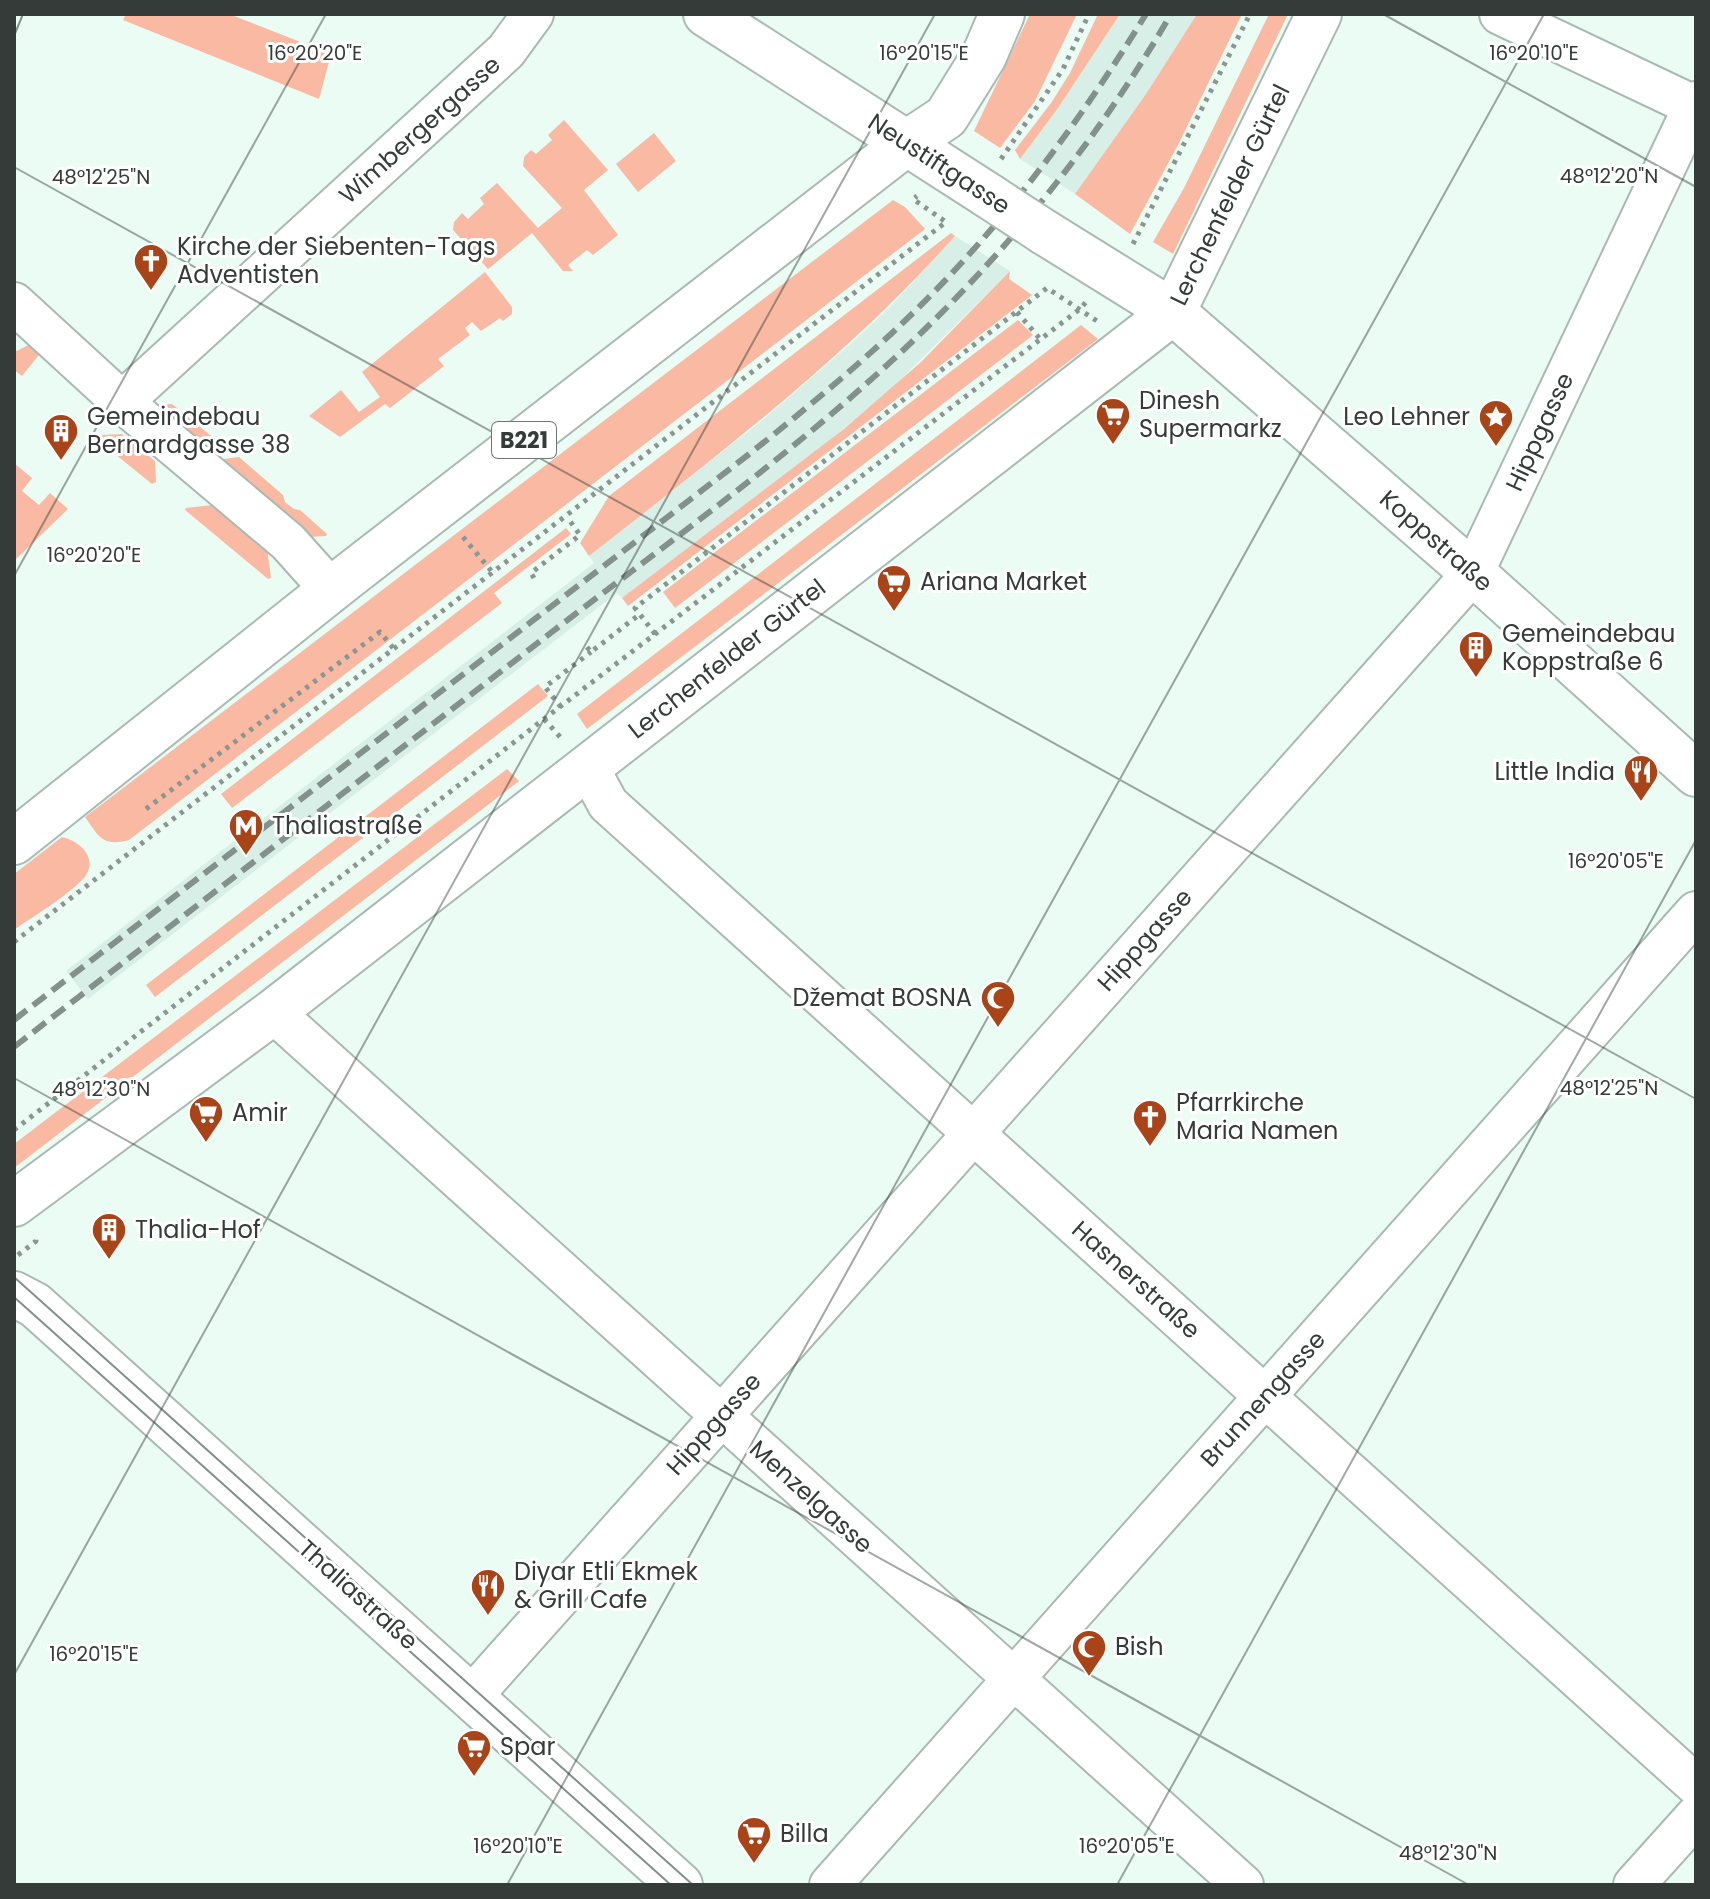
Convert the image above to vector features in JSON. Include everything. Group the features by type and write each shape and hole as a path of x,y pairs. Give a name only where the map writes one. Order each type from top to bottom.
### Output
{"main road":[{"name":"Neustiftgasse","path":"706,14 1173,312"},
{"name":"B221","path":"14,842 331,590 908,142 946,117 984,56 1002,14"},
{"name":"Lerchenfelder Gürtel","path":"14,1204 273,1012 1173,312 1319,14"},
{"name":"Koppstraße","path":"1173,312 1473,573 1696,774"},
{"name":"Thaliastraße","path":"21,1290 680,1885"}],"street":[{"name":"Wimbergergasse","path":"122,402 506,51 533,14"},
{"path":"1500,14 1695,105"},
{"name":"Hippgasse","path":"471,1697 1473,573 1695,105"},
{"path":"14,303 122,402 288,542 331,590"},
{"name":"Hasnerstraße","path":"588,767 608,804 1696,1785"},
{"name":"Brunnengasse","path":"830,1885 1696,912"},
{"name":"Menzelgasse","path":"273,1012 1243,1885"},
{"path":"1634,1885 1696,1816"}],"path":[{"path":"14,942 946,222 913,199 980,145 1002,159 1063,69 1089,14"},
{"path":"1133,243 1250,14"},
{"path":"14,1130 1080,309 1047,288 635,608 655,634"},
{"path":"1017,312 1041,340"},
{"path":"534,578 531,573 580,535 567,517"},
{"path":"561,707 545,687 589,649 640,614"},
{"path":"146,809 380,632 394,649"}],"shaded area":[{"path":"126,14 229,14 331,54 319,99 123,20"},
{"path":"1030,14 1077,14 1035,101 1000,148 974,131"},
{"path":"1098,14 1120,14 1020,159 1015,150 1070,73"},
{"path":"1120,14 1197,14 1146,94 1075,194 1020,159"},
{"path":"1197,14 1242,14 1130,234 1075,194 1146,94"},
{"path":"1269,14 1288,14 1173,254 1153,242 1184,188"},
{"path":"564,120 608,170 584,190 618,235 593,255 587,250 568,265 573,271 563,271 532,233 488,269 453,230 454,222 462,213 468,219 484,204 480,198 497,183 538,228 562,208 523,166 524,157 531,150 536,154 552,140 548,135"},
{"path":"654,133 676,161 638,192 616,164"},
{"path":"893,200 905,207 925,229 129,840 107,841 94,830 85,817"},
{"path":"951,233 955,236 913,281 825,364 733,443 589,556 580,543 609,496"},
{"path":"955,236 1010,271 890,390 811,456 622,598 617,593 88,999 66,971 594,563 589,556 764,419 855,340"},
{"path":"1010,271 1009,279 1032,295 628,606 622,598 844,429 921,362"},
{"path":"485,272 512,307 512,314 481,331 472,322 465,328 470,335 438,359 444,366 390,408 385,404 340,437 309,416 341,390 359,412 380,397 362,372"},
{"path":"1018,320 1033,335 675,608 663,592"},
{"path":"1081,325 1098,339 587,729 577,714"},
{"path":"32,343 42,351 22,376 14,370 14,349 17,351"},
{"path":"172,404 215,439 196,443 150,406"},
{"path":"122,434 155,461 156,482 152,484 99,441 100,435"},
{"path":"239,457 326,536 294,538 201,462"},
{"path":"14,463 32,478 22,491 39,505 50,493 68,509 14,561"},
{"path":"221,504 266,541 271,578 268,579 185,510"},
{"path":"566,528 571,534 494,593 502,603 232,808 221,794"},
{"path":"538,684 548,696 155,997 146,985"},
{"path":"507,769 519,781 14,1168 14,1144"},
{"path":"62,837 77,843 87,854 89,868 86,875 65,895 14,930 14,874"}],"tram line":[{"path":"14,36 23,14"},
{"path":"14,1277 693,1885"},
{"path":"14,1297 671,1885"}],"railway":[{"path":"14,1020 748,455 857,365 929,297 998,222 1061,141 1146,14"},
{"path":"14,1047 720,504 846,402 967,286 1042,201 1110,110 1171,14"}],"place":[{"name":"Kirche der Siebenten-Tags Adventisten","path":"151,292"},
{"name":"Dinesh Supermarkz","path":"1113,446"},
{"name":"Leo Lehner","path":"1496,448"},
{"name":"Gemeindebau Bernardgasse 38","path":"61,462"},
{"name":"Ariana Market","path":"894,613"},
{"name":"Gemeindebau Koppstraße 6","path":"1476,679"},
{"name":"Little India","path":"1641,803"},
{"name":"Thaliastraße","path":"246,857"},
{"name":"Džemat BOSNA","path":"998,1029"},
{"name":"Amir","path":"206,1144"},
{"name":"Pfarrkirche Maria Namen","path":"1150,1148"},
{"name":"Thalia-Hof","path":"109,1261"},
{"name":"Diyar Etli Ekmek & Grill Cafe","path":"488,1617"},
{"name":"Bish","path":"1089,1678"},
{"name":"Spar","path":"474,1778"},
{"name":"Billa","path":"754,1865"}]}
